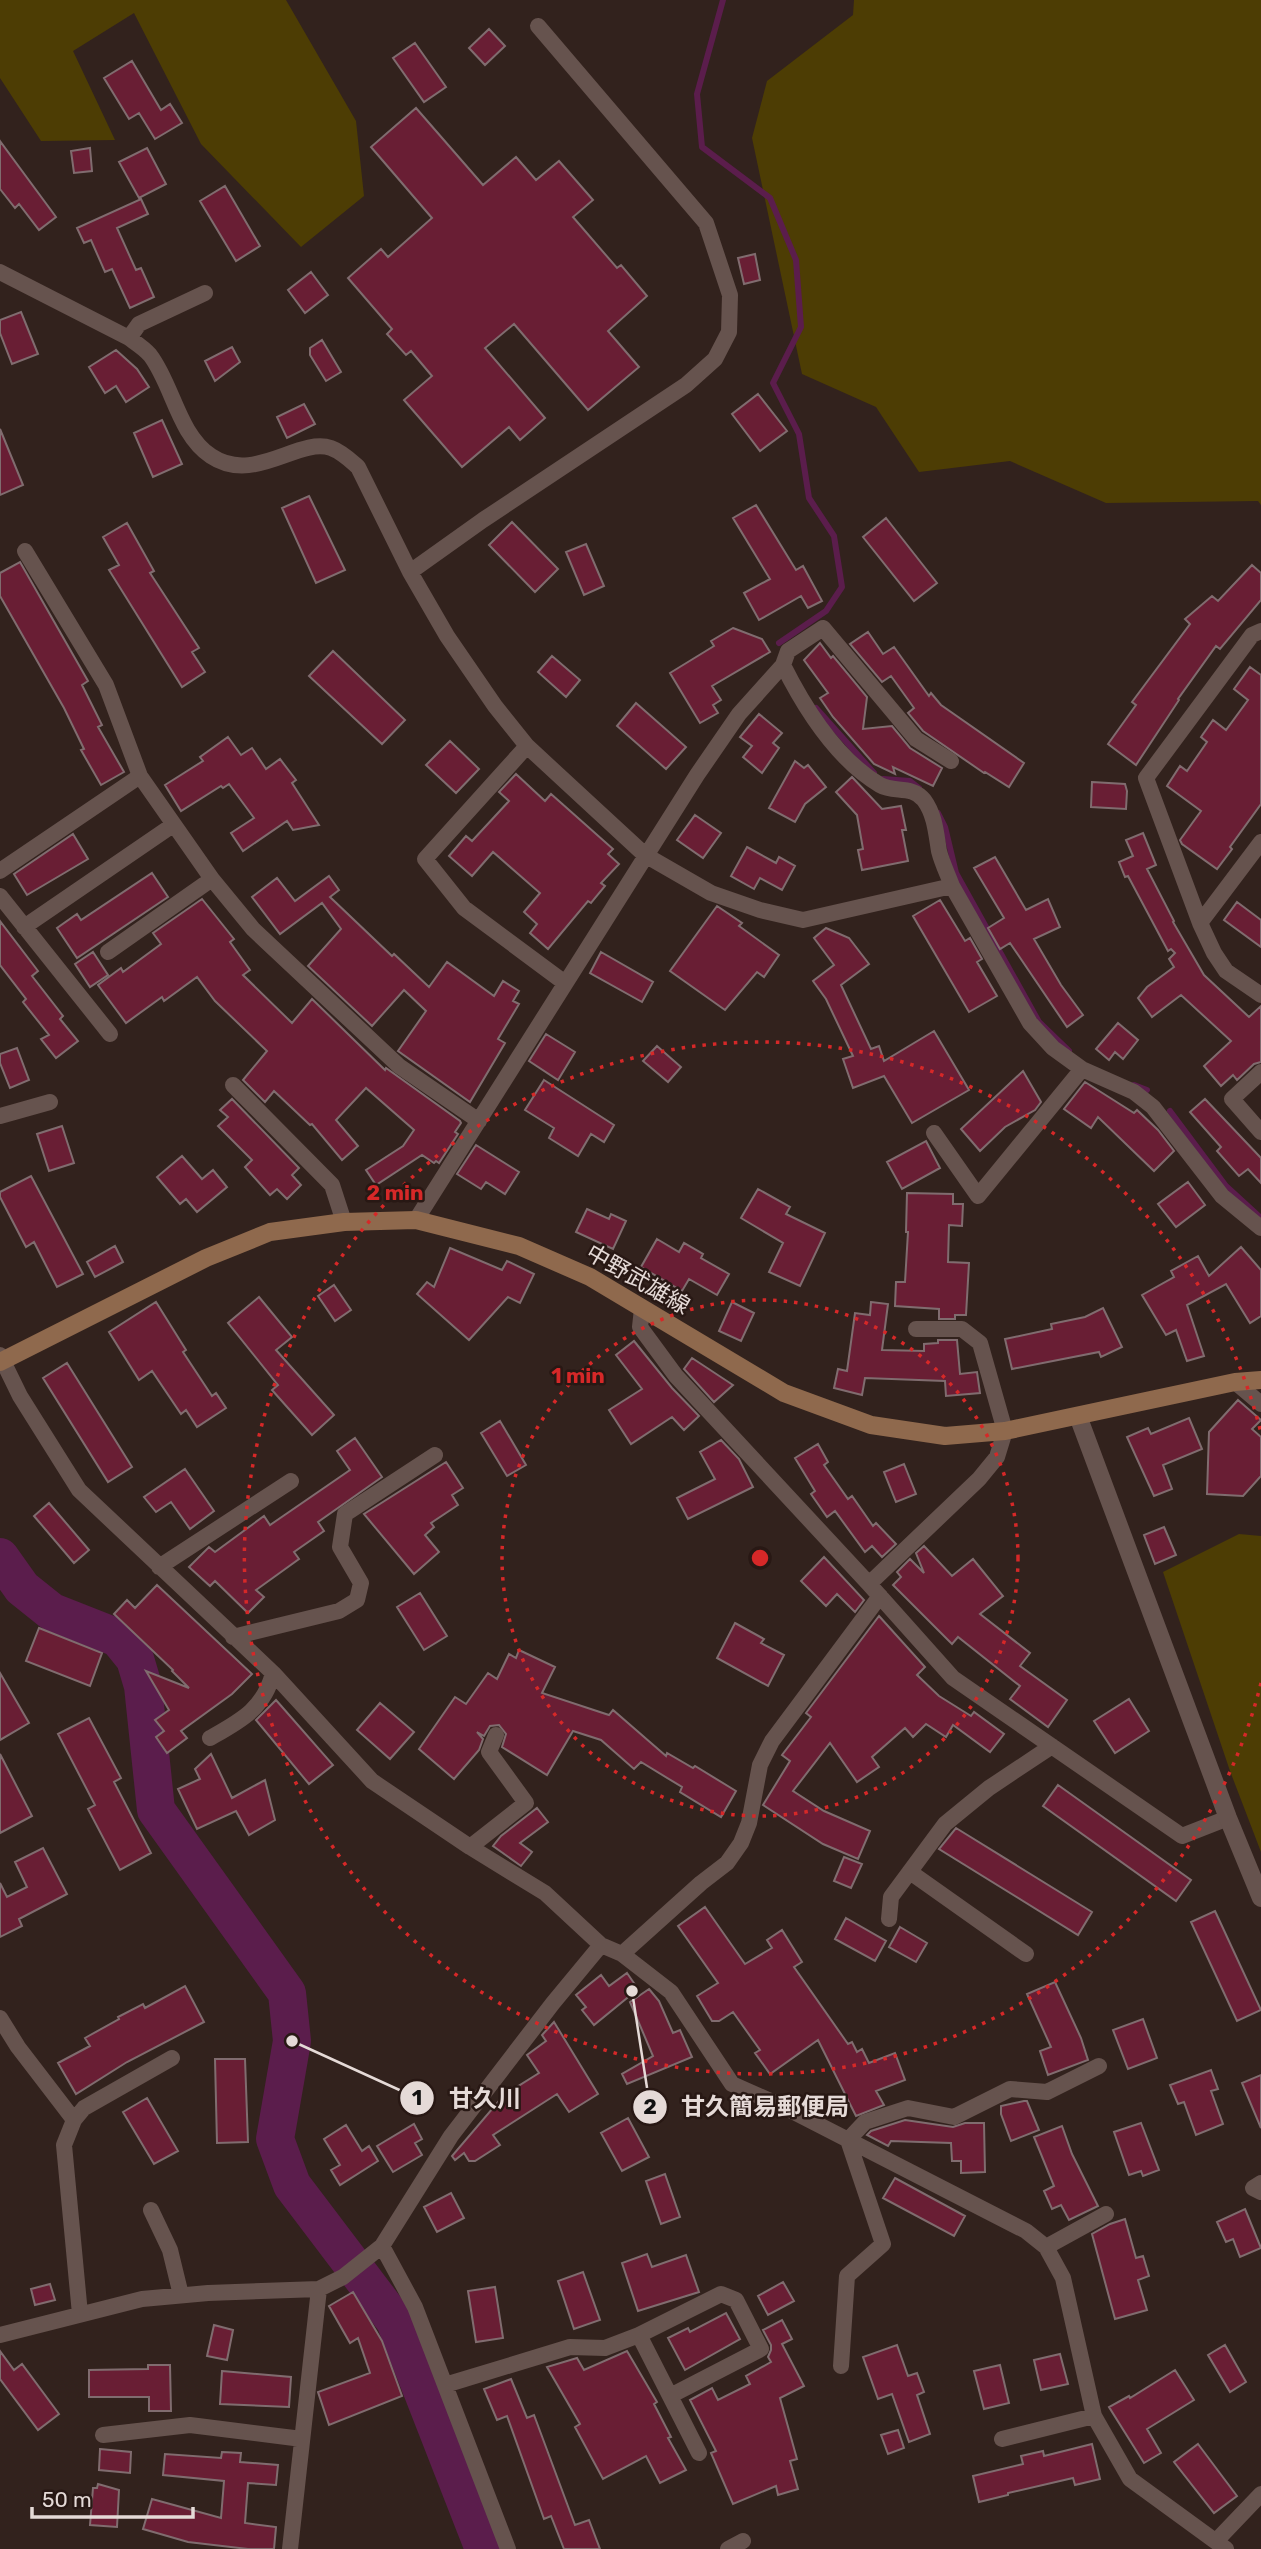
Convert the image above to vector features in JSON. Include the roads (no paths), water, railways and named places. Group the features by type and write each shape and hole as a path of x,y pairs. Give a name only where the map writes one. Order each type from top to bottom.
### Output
{"main road":[{"name":"中野武雄線","path":"1,1359 218,1253 270,1232 344,1222 416,1220 519,1246 590,1277 784,1393 871,1425 945,1436 1005,1431 1235,1382 1261,1380"}],"street":[{"path":"410,572 482,520 686,385 716,359 729,332 730,295 706,223 538,26"},
{"path":"0,272 129,338 148,352 189,429 211,456 232,465 256,465 313,448 330,447 358,467 410,572 447,636 495,706 527,746 645,855 711,893 760,910 803,920 953,886"},
{"path":"129,338 139,324 205,293"},
{"path":"25,551 106,685 140,776 212,879 253,929 399,1066 479,1121"},
{"path":"416,1220 696,775 739,715 783,665 788,651 823,628 916,739 951,761"},
{"path":"1261,631 1252,635 1146,778 1200,923 1214,953 1226,971 1261,995"},
{"path":"783,665 803,705 822,731 866,776 884,787 911,790 923,799 934,819 940,854 953,886 1030,1023 1054,1048 1082,1069 1134,1092 1153,1107 1222,1196 1261,1228"},
{"path":"527,746 425,859 464,908 565,983"},
{"path":"0,871 140,776"},
{"path":"24,927 173,825"},
{"path":"1200,923 1261,842"},
{"path":"108,952 212,879"},
{"path":"0,896 110,1034"},
{"path":"934,1133 978,1196 1082,1069"},
{"path":"1261,1072 1232,1099 1261,1132"},
{"path":"233,1085 332,1185 344,1222"},
{"path":"0,1116 50,1102"},
{"path":"642,1308 640,1327 676,1376 953,1678 1182,1836 1228,1818"},
{"path":"622,1954 727,1863 741,1843 749,1824 761,1765 772,1741 874,1590 997,1457 1005,1431 980,1343 962,1329 916,1329"},
{"path":"1,1359 20,1396 79,1490 273,1673 372,1781 470,1847 545,1893 601,1945 622,1954 671,1992 732,2084 784,2107 1026,2231 1046,2247 1063,2277 1094,2416 1130,2479 1222,2544 1261,2494"},
{"path":"1235,1382 1261,1404"},
{"path":"1078,1416 1228,1818 1261,1898"},
{"path":"233,1637 339,1611 357,1600 361,1583 340,1547 345,1514 435,1455"},
{"path":"159,1567 290,1481"},
{"path":"210,1738 243,1718 268,1693 273,1673"},
{"path":"470,1847 526,1803 489,1752 496,1735"},
{"path":"889,1919 891,1897 945,1824 989,1788 1052,1746"},
{"path":"909,1872 1026,1954"},
{"path":"0,2334 142,2299 319,2288 342,2277 382,2246 451,2136 552,2003 601,1945"},
{"path":"0,2018 18,2047 74,2120"},
{"path":"80,2315 64,2145 74,2120 84,2108 172,2058"},
{"path":"848,2140 865,2122 908,2108 954,2117 1010,2089 1047,2092 1099,2066"},
{"path":"841,2366 847,2276 883,2244 848,2140"},
{"path":"1261,2183 1253,2188 1261,2192"},
{"path":"151,2210 170,2250 181,2295"},
{"path":"1046,2247 1106,2214"},
{"path":"382,2246 415,2307 508,2549"},
{"path":"290,2549 319,2288"},
{"path":"445,2385 570,2347 605,2348 639,2335 720,2294 736,2300 761,2349 670,2396"},
{"path":"639,2335 699,2452"},
{"path":"1002,2439 1094,2416"},
{"path":"103,2435 190,2425 302,2439"},
{"path":"728,2549 743,2541"}],"waterway":[{"path":"723,0 697,94 702,147 770,198 796,260 801,327 773,383 799,434 809,498 834,536 842,587 826,611 779,643"},
{"path":"816,708 874,773"},
{"path":"883,779 910,781 919,788"},
{"path":"938,813 945,827 956,873 1039,1022 1069,1051"},
{"path":"1134,1085 1147,1090"},
{"path":"1170,1111 1226,1186 1261,1218"},
{"path":"0,1557 22,1588 52,1612 118,1638 135,1659 143,1686 156,1810 287,1993 292,2041 275,2139 292,2185 395,2321 484,2549"}],"place":[{"name":"甘久簡易郵便局","path":"632,1991"},
{"name":"甘久川","path":"292,2041"}]}
